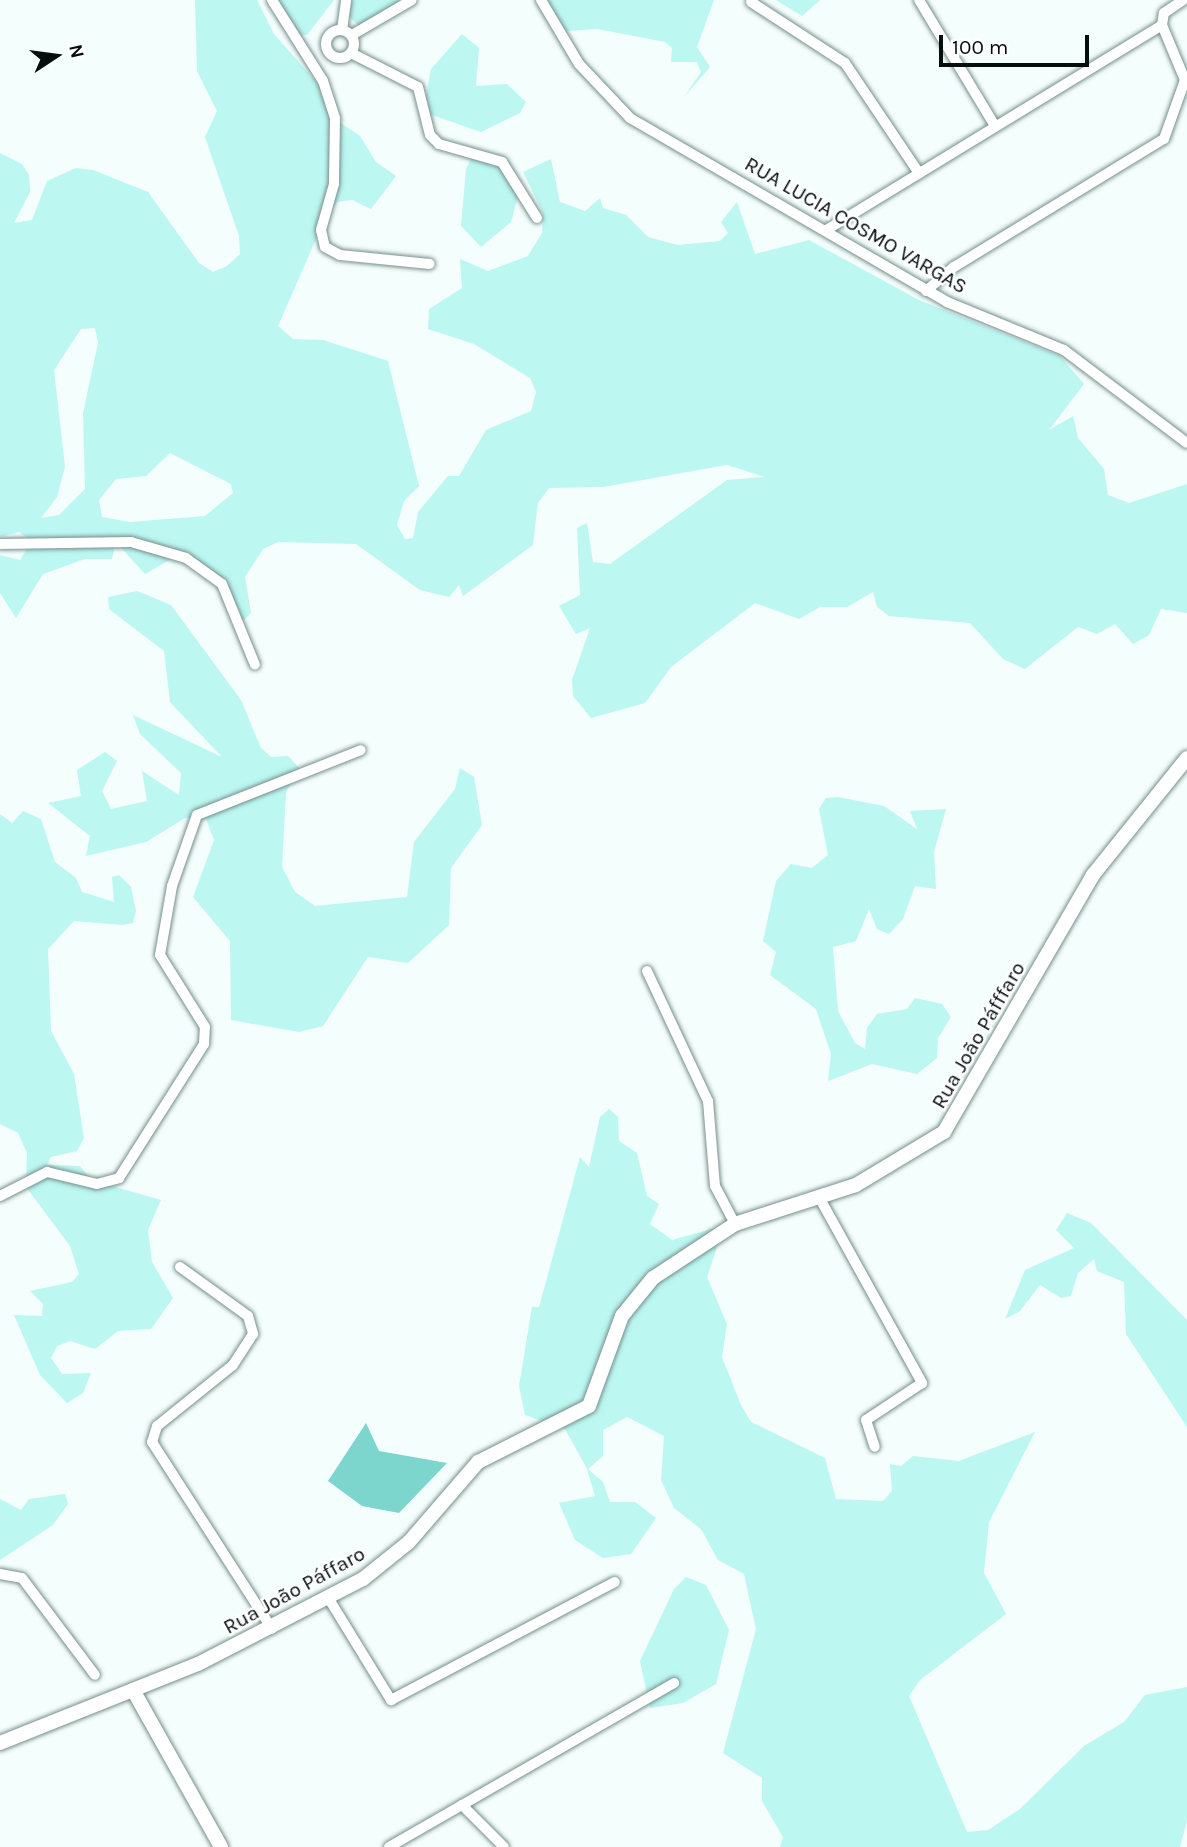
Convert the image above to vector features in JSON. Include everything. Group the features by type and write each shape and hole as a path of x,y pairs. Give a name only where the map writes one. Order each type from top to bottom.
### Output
{"street":[{"path":"272,0 315,66 336,134 334,184 321,230 325,247 340,255 430,264"},
{"path":"346,0 351,53"},
{"path":"412,0 327,39 330,53 338,58 351,53 410,79 423,96 433,139 502,162 537,218"},
{"name":"RUA LUCIA COSMO VARGAS","path":"541,0 579,64 618,108 828,229 926,290 1064,349 1187,443"},
{"path":"919,0 995,126"},
{"path":"926,290 954,267 1164,139 1185,80 1162,25 1164,13 1183,0"},
{"path":"751,2 845,63 919,173"},
{"path":"828,229 1162,25"},
{"path":"315,66 330,53"},
{"path":"0,544 110,541 152,544 187,558 222,584 255,665"},
{"path":"0,1196 47,1172 96,1184 119,1178 204,1044 205,1027 160,955 172,886 197,815 361,750"},
{"name":"Rua João Páfffaro","path":"729,1228 876,1176 952,1124 1093,875 1187,758"},
{"path":"647,971 708,1101 715,1186 729,1228"},
{"path":"819,1197 921,1380 866,1420 875,1447"},
{"name":"Rua João Páffaro","path":"0,1743 133,1690 272,1629 329,1599 395,1555 478,1462 589,1406 612,1339 639,1292 729,1228"},
{"path":"180,1267 248,1315 253,1334 233,1365 157,1426 152,1442 272,1629"},
{"path":"2,1573 22,1578 95,1675"},
{"path":"329,1599 391,1700 615,1582"},
{"path":"389,1847 674,1683"},
{"path":"133,1690 221,1847"},
{"path":"462,1805 504,1847"}],"shaded area":[{"path":"195,0 257,0 274,34 320,86 332,117 360,136 376,162 396,176 371,209 352,200 337,202 327,214 278,326 293,339 323,340 388,361 419,486 404,501 397,525 405,539 413,538 418,512 448,476 459,476 486,430 531,411 536,392 530,378 474,344 428,329 429,309 462,288 460,259 488,271 528,256 542,233 543,213 523,172 551,159 560,202 585,211 600,198 603,208 626,215 648,237 678,245 720,241 728,233 721,222 737,202 755,254 809,240 919,300 1060,356 1084,384 1049,430 1073,416 1078,438 1104,469 1108,495 1129,503 1187,484 1187,613 1161,609 1149,635 1133,644 1115,624 1097,634 1078,627 1025,669 1003,659 970,623 889,616 877,607 873,592 847,607 820,607 799,619 755,603 671,667 645,703 591,718 573,696 572,680 590,628 576,634 559,606 580,595 577,528 587,523 593,562 610,564 727,480 765,477 727,465 603,487 549,488 538,503 533,545 463,596 459,585 449,597 420,590 356,544 278,542 263,549 245,577 251,613 243,621 214,576 173,558 145,574 116,542 112,559 85,559 43,574 16,618 0,593 0,555 20,560 32,541 19,532 0,537 0,153 22,164 29,175 30,192 14,223 32,220 47,181 76,168 93,170 148,192 199,263 213,272 227,266 240,254 239,236 205,137 217,111 197,71","holes":["95,328 98,343 83,413 85,489 59,515 41,518 57,497 65,467 54,370 81,329","170,453 231,484 233,493 205,516 130,522 102,517 99,500 116,479 146,476"]},
{"path":"269,0 334,0 307,35 299,35"},
{"path":"344,0 405,0 371,25 358,25 346,14"},
{"path":"541,0 714,0 697,47 710,67 684,97 701,72 697,62 671,62 672,48 665,42 598,29 567,31"},
{"path":"776,0 820,0 802,16"},
{"path":"462,34 479,48 476,86 507,84 526,102 520,113 481,132 423,112 431,69"},
{"path":"473,155 488,156 520,189 511,222 481,247 461,226 466,169"},
{"path":"137,591 171,605 241,700 261,748 271,757 288,756 299,768 286,792 282,867 295,892 315,906 407,897 414,842 455,789 460,768 474,777 482,825 451,868 449,925 408,963 368,957 323,1026 299,1032 231,1020 230,941 193,897 214,840 206,819 185,818 146,842 86,856 90,836 48,803 81,796 77,770 105,752 117,761 102,791 111,809 147,801 142,771 179,795 181,773 140,734 133,715 222,757 170,702 164,651 109,609 108,597"},
{"path":"838,797 884,806 917,829 910,811 946,809 934,852 936,889 915,886 903,919 889,934 877,929 869,909 856,941 833,947 838,1011 855,1043 865,1049 867,1028 877,1014 907,1009 915,998 942,1004 951,1017 938,1038 937,1058 917,1074 872,1064 828,1081 831,1054 816,1009 770,975 776,952 763,941 776,881 791,864 812,868 828,855 819,809 826,798"},
{"path":"23,811 41,819 55,862 76,878 82,892 114,902 112,877 119,875 131,887 136,911 133,923 123,925 74,921 48,949 51,1031 74,1074 84,1138 77,1151 51,1157 47,1165 80,1166 91,1180 161,1200 148,1230 152,1262 173,1298 151,1329 118,1331 95,1349 70,1341 57,1346 51,1358 62,1374 91,1373 83,1393 67,1403 40,1375 14,1315 42,1316 43,1304 30,1291 72,1282 79,1274 70,1246 26,1187 27,1153 18,1133 0,1124 0,814 12,823"},
{"path":"609,1109 618,1117 619,1141 637,1153 647,1196 659,1204 650,1224 672,1240 715,1228 718,1244 707,1277 727,1324 722,1357 741,1405 751,1422 825,1458 836,1499 883,1501 892,1491 890,1464 901,1466 913,1456 959,1461 1035,1432 989,1522 984,1573 1006,1614 920,1680 909,1696 967,1832 988,1830 1020,1809 1084,1746 1124,1722 1145,1695 1187,1687 1187,1821 1180,1847 780,1847 783,1837 762,1801 762,1778 723,1753 756,1629 744,1574 718,1560 701,1529 674,1508 661,1480 664,1436 627,1417 603,1430 603,1456 588,1469 603,1482 610,1502 635,1502 656,1518 631,1554 603,1558 575,1540 559,1503 595,1496 587,1469 565,1429 525,1415 519,1386 532,1307 539,1307 580,1157 589,1167 600,1117"},
{"path":"1067,1213 1091,1223 1187,1320 1187,1427 1126,1334 1124,1282 1097,1271 1094,1259 1078,1273 1071,1296 1061,1298 1040,1285 1020,1311 1005,1319 1025,1270 1074,1248 1056,1230"},
{"path":"366,1423 379,1451 447,1463 399,1513 362,1506 328,1481"},
{"path":"65,1494 68,1504 53,1525 0,1560 0,1499 21,1510 29,1499"},
{"path":"686,1577 706,1585 729,1630 716,1684 683,1703 650,1708 640,1661 674,1589"}]}
